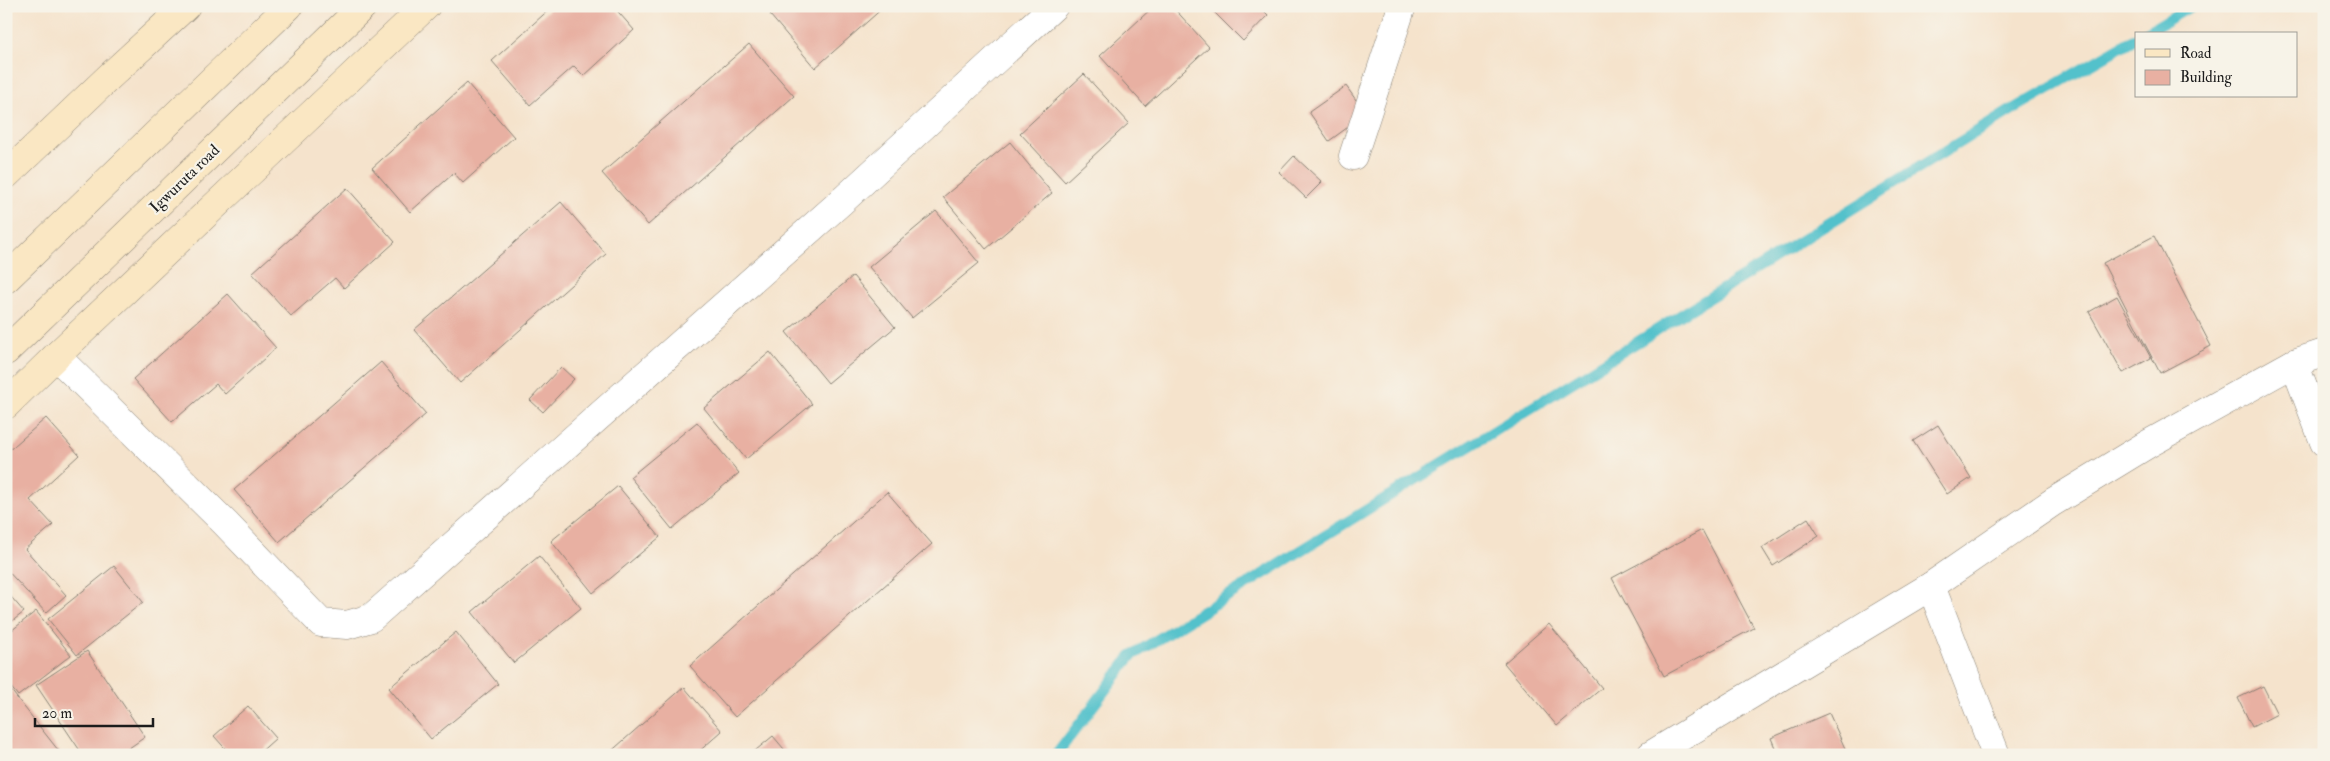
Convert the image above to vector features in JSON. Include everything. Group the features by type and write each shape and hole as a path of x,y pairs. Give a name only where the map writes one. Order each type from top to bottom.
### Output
{"main road":[{"path":"6,175 186,6"},
{"path":"6,279 289,6"},
{"name":"Igwuruta road","path":"6,351 363,6"},
{"path":"6,405 426,6"}],"street":[{"path":"56,356 226,524 321,623 347,625 371,618 841,202 1054,6"},
{"path":"1353,156 1402,6"},
{"path":"1651,755 1931,586 2053,502 2148,444 2294,363 2324,352"},
{"path":"2294,363 2324,442"},
{"path":"1931,586 1996,755"}],"building":[{"path":"553,6 613,6 634,30 584,76 574,66 530,105 492,61"},
{"path":"780,6 885,6 815,68 770,15"},
{"path":"1154,6 1172,6 1209,47 1145,106 1100,56"},
{"path":"1208,6 1259,6 1268,15 1243,41"},
{"path":"749,44 794,96 648,225 602,173"},
{"path":"1084,74 1129,123 1065,182 1020,133"},
{"path":"467,83 514,137 463,183 454,173 410,212 372,168"},
{"path":"1346,86 1366,114 1329,141 1309,112"},
{"path":"1010,142 1052,193 986,249 943,197"},
{"path":"1294,156 1322,182 1306,198 1279,172"},
{"path":"347,188 395,242 344,288 335,278 291,316 252,273"},
{"path":"561,202 606,254 460,383 414,330"},
{"path":"936,211 979,263 912,318 869,267"},
{"path":"2154,236 2211,346 2160,373 2103,263"},
{"path":"853,276 895,327 828,383 786,332"},
{"path":"228,294 276,348 225,394 216,384 172,422 133,379"},
{"path":"2117,296 2151,358 2123,373 2089,312"},
{"path":"770,352 812,404 746,459 704,408"},
{"path":"381,362 426,414 279,542 234,490"},
{"path":"561,367 574,379 543,412 530,400"},
{"path":"46,418 79,455 30,500 53,525 25,549 66,595 46,613 6,569 6,453"},
{"path":"697,422 739,473 672,529 630,477"},
{"path":"1938,425 1971,478 1947,494 1913,441"},
{"path":"618,486 660,537 593,593 551,541"},
{"path":"887,492 932,544 735,717 690,666"},
{"path":"1808,518 1819,536 1773,566 1762,548"},
{"path":"1702,530 1754,628 1664,676 1612,578"},
{"path":"539,556 581,608 514,663 472,612"},
{"path":"114,566 143,602 77,655 48,619"},
{"path":"6,591 24,612 6,626"},
{"path":"36,611 71,655 18,696 6,681 6,635"},
{"path":"1549,624 1602,688 1557,726 1504,663"},
{"path":"456,632 498,684 431,739 389,688"},
{"path":"87,651 145,737 119,755 83,755 36,685"},
{"path":"6,684 62,755 6,755"},
{"path":"2263,686 2277,714 2252,727 2238,698"},
{"path":"684,687 722,731 695,755 607,755"},
{"path":"248,706 276,738 257,755 231,755 214,736"},
{"path":"1829,713 1848,755 1778,755 1771,738"},
{"path":"773,736 789,755 750,755"}],"waterway":[{"path":"2147,32 2191,6"},
{"path":"1056,755 1131,656 2010,111 2135,39"}]}
